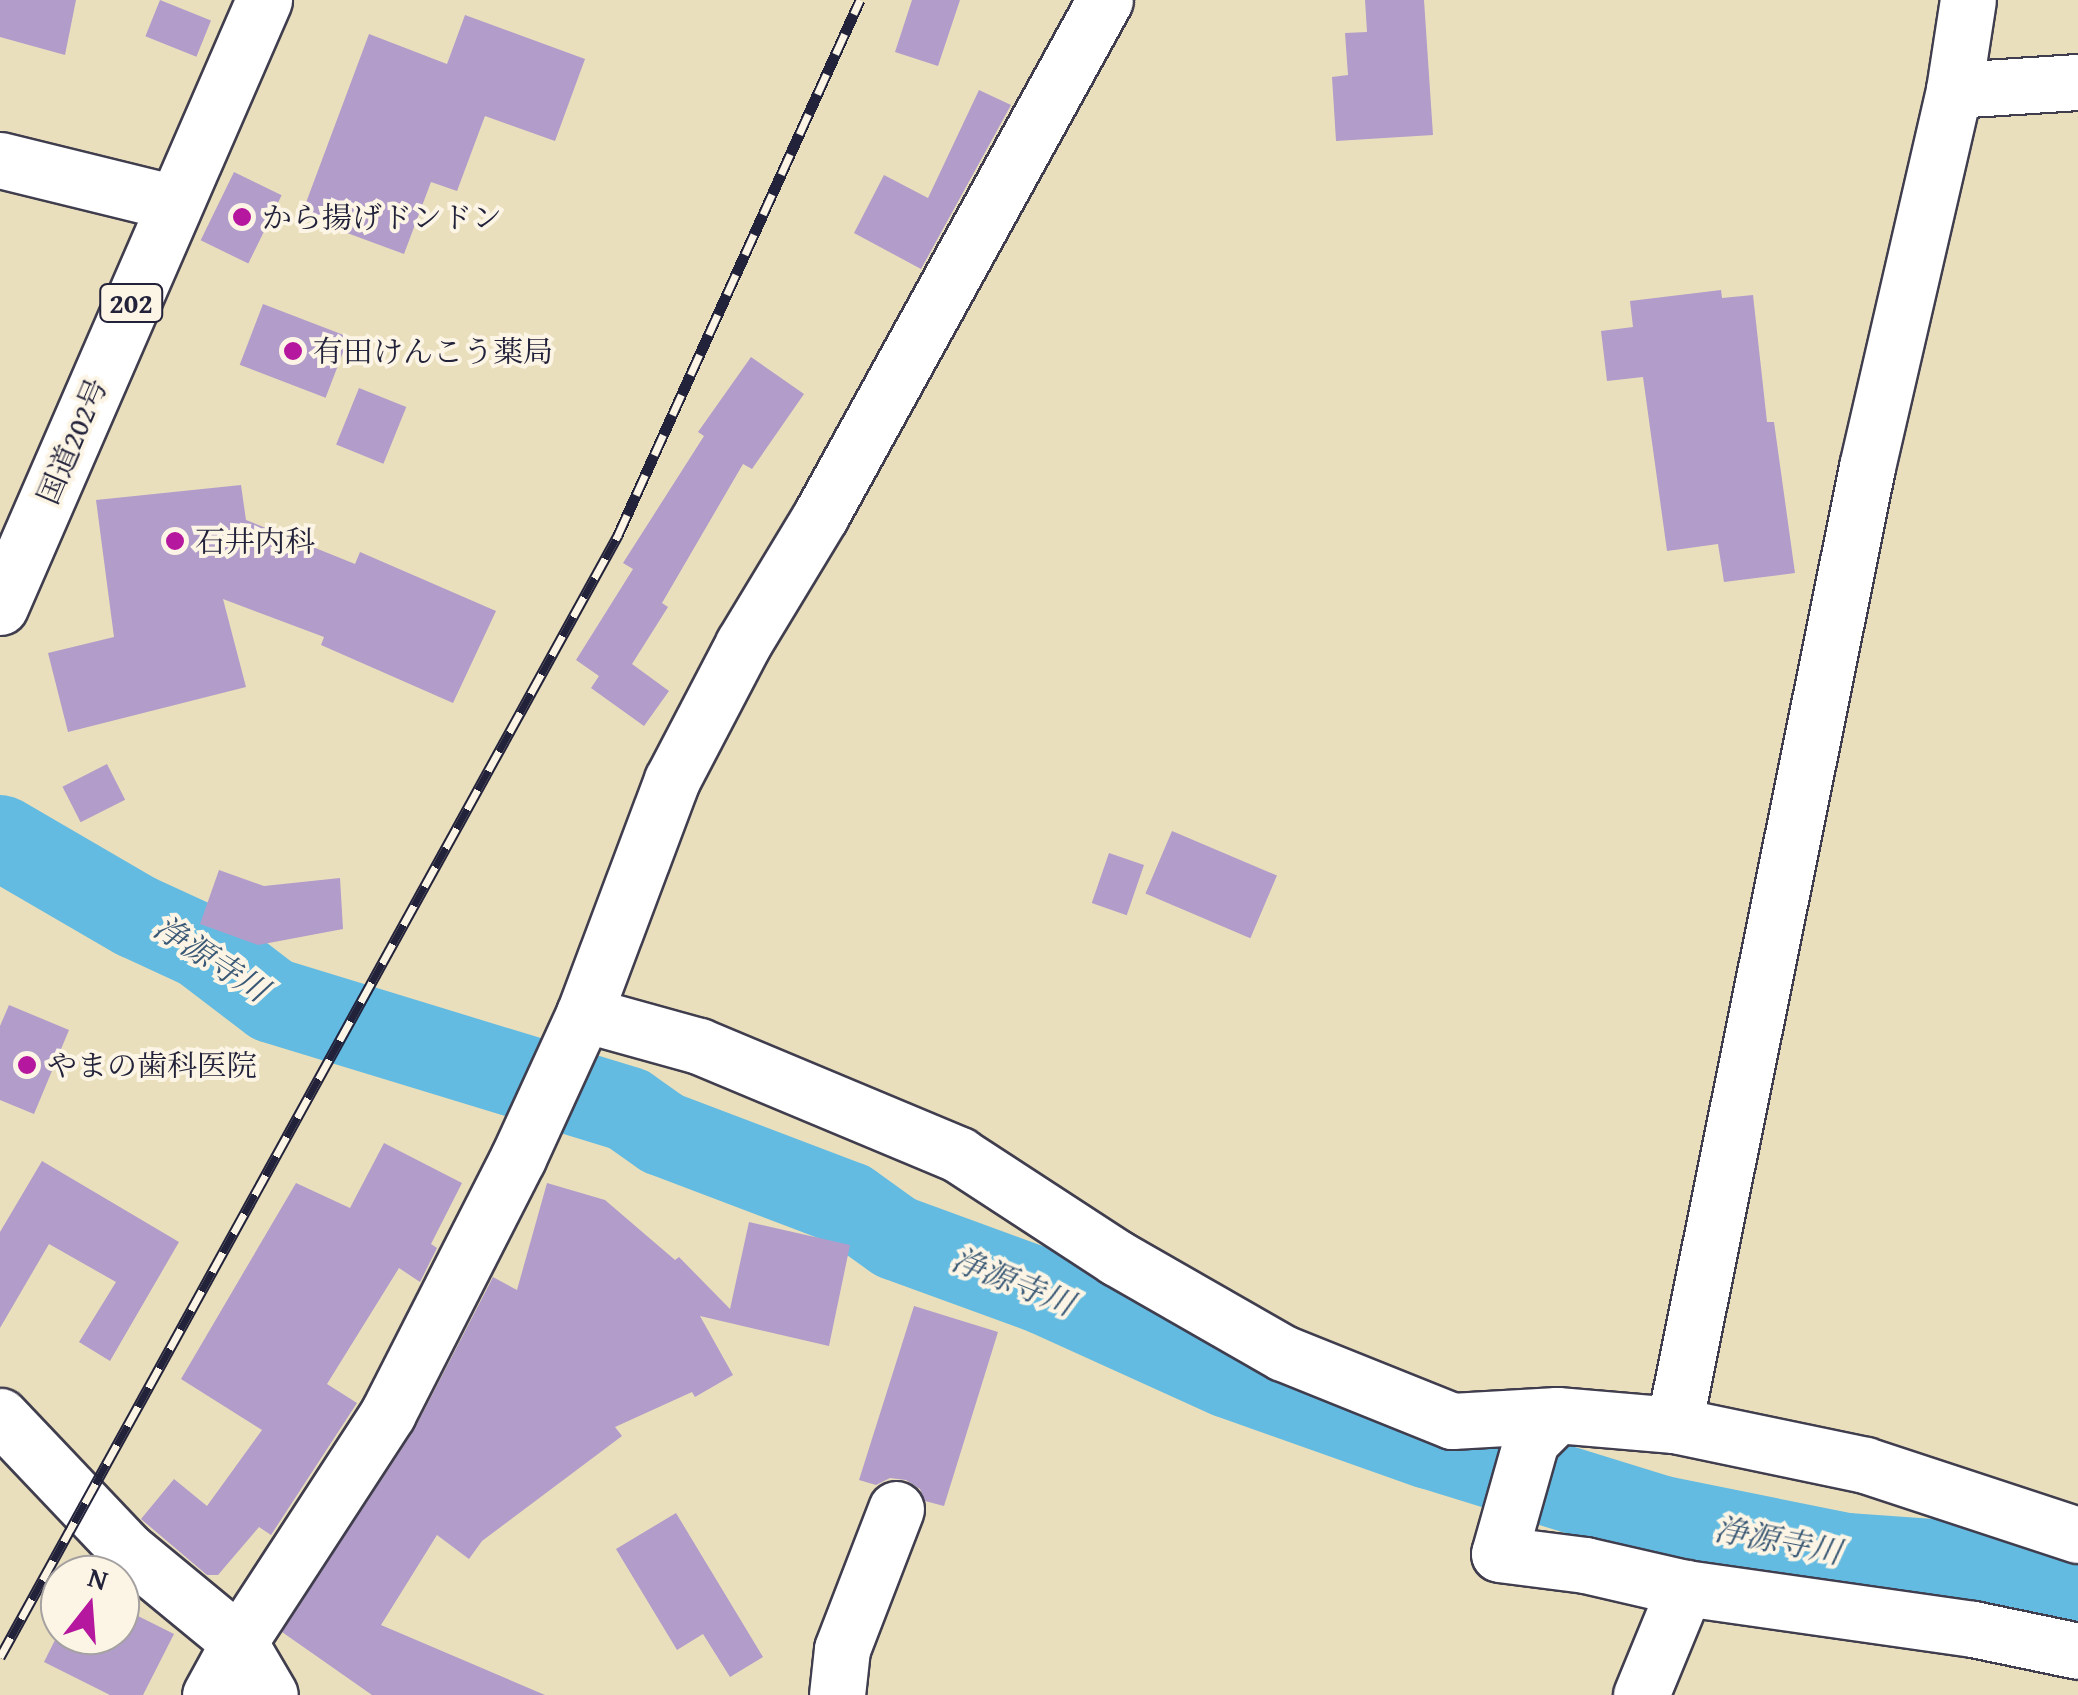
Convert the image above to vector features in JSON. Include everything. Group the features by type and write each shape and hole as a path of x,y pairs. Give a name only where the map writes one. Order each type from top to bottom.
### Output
{"main road":[{"name":"国道202号","path":"0,607 264,0"},
{"path":"210,1695 239,1642 388,1413 518,1158 584,1014 672,780 743,644 821,515 1106,0"},
{"path":"1674,1425 1867,466 1954,90 1968,0"},
{"path":"1954,90 2078,82"},
{"path":"0,160 175,202"},
{"path":"584,1014 699,1046 959,1155 1117,1258 1283,1354 1452,1422 1544,1428 1674,1425 1865,1466 2078,1535"},
{"path":"0,1416 126,1549 239,1642 270,1695"},
{"path":"1544,1428 1499,1554 1585,1565 1685,1588 1973,1629 2078,1651"},
{"path":"836,1695 842,1649 896,1509"},
{"path":"1641,1695 1685,1588"}],"building":[{"path":"0,0 76,0 65,55 0,37"},
{"path":"160,0 211,21 196,57 145,36"},
{"path":"912,0 960,0 938,66 895,52"},
{"path":"1365,0 1424,0 1433,135 1336,141 1332,77 1348,75 1345,33 1367,32"},
{"path":"465,15 585,59 555,141 485,116 457,191 431,182 404,254 301,216 369,34 447,64"},
{"path":"979,90 1011,105 921,269 854,233 884,175 928,198"},
{"name":"から揚げドンドン","path":"234,172 282,195 248,264 201,240"},
{"path":"1721,290 1722,298 1753,295 1767,422 1774,422 1795,573 1724,582 1718,544 1667,551 1643,377 1607,381 1601,331 1633,327 1630,301"},
{"name":"有田けんこう薬局","path":"263,304 349,337 326,398 240,365"},
{"path":"751,357 804,394 752,469 743,464 662,603 668,607 632,664 669,691 644,726 591,688 599,676 576,660 633,569 623,563 704,436 698,432"},
{"path":"359,388 406,407 383,464 336,445"},
{"path":"241,485 246,520 355,564 360,552 496,611 453,703 321,645 324,637 223,599 246,687 68,732 48,653 114,637 96,500"},
{"path":"107,764 125,800 81,822 62,787"},
{"path":"1172,831 1277,876 1250,938 1145,894"},
{"path":"1109,853 1144,865 1127,915 1092,903"},
{"path":"219,870 264,886 340,878 343,929 258,945 200,924"},
{"name":"やまの歯科医院","path":"9,1005 69,1030 34,1114 0,1100 0,1026"},
{"path":"384,1143 462,1183 431,1244 437,1248 420,1282 399,1268 327,1384 357,1403 271,1535 259,1527 218,1575 207,1575 141,1519 174,1479 207,1506 262,1430 181,1379 296,1183 350,1208"},
{"path":"42,1161 179,1242 110,1361 79,1342 116,1282 49,1244 0,1328 0,1232"},
{"path":"547,1183 605,1200 675,1260 679,1257 730,1309 749,1222 850,1245 829,1346 700,1316 733,1375 695,1397 692,1392 615,1427 622,1436 482,1541 469,1559 437,1535 381,1625 545,1695 372,1695 282,1632 414,1430 493,1277 517,1290"},
{"path":"914,1306 998,1332 944,1506 925,1501 920,1489 906,1480 890,1478 876,1485 859,1480"},
{"path":"676,1513 763,1657 730,1677 703,1634 677,1650 616,1549"},
{"path":"140,1617 174,1634 143,1695 110,1695 44,1662 48,1655 140,1655"}],"waterway":[{"name":"浄源寺川","path":"0,837 136,916 201,946 272,1000 628,1109 662,1133 849,1204 895,1237 1045,1292 1228,1375 1429,1446 1662,1518 1846,1555 1945,1562 2078,1587"}],"railway":[{"path":"0,1657 618,535 860,0"}],"place":[{"name":"から揚げドンドン","path":"242,217"},
{"name":"有田けんこう薬局","path":"293,351"},
{"name":"石井内科","path":"175,541"},
{"name":"やまの歯科医院","path":"27,1065"}]}
